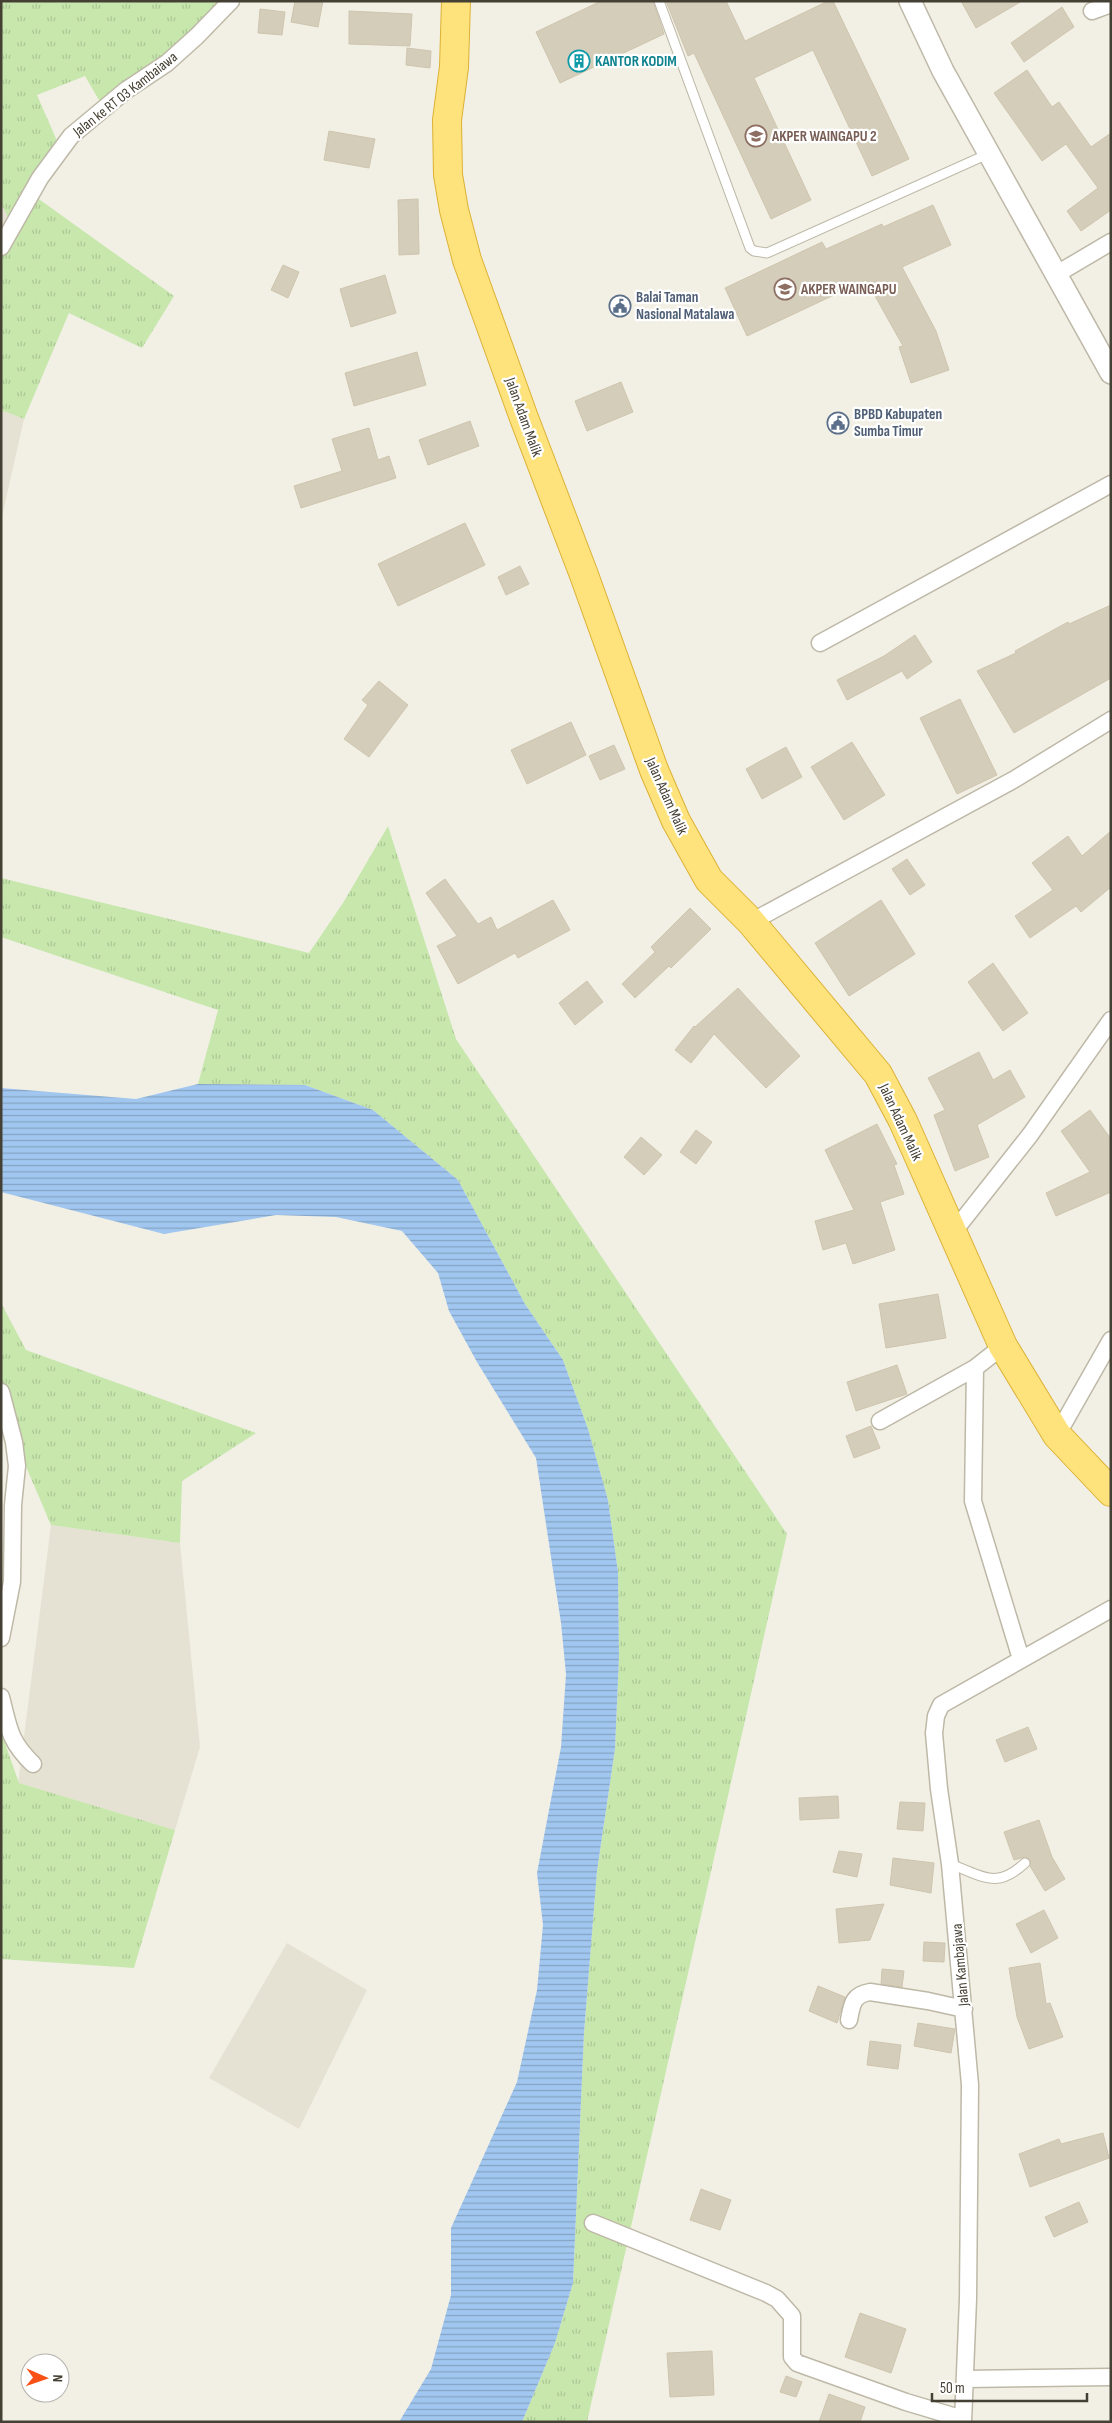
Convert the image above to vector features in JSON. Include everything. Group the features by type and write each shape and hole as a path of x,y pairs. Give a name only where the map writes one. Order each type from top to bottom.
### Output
{"highway":[{"name":"Jalan Adam Malik","path":"456,1 454,67 447,120 448,176 454,210 468,260 654,770 676,821 709,880 751,922 878,1074 903,1121 951,1235 1003,1346 1057,1435 1111,1492"}],"street":[{"name":"Jalan ke RT 03 Kambaiawa","path":"1,247 40,178 71,136 125,91 167,63 197,36 230,1"},
{"path":"910,1 944,71 988,154 1111,373"},
{"path":"1092,11 1111,4"},
{"path":"1055,276 1111,242"},
{"path":"820,643 1111,484"},
{"path":"751,922 1015,778 1111,720"},
{"path":"951,1235 1030,1135 1111,1020"},
{"path":"1057,1435 1111,1340"},
{"path":"880,1421 975,1368 1003,1346"},
{"path":"975,1368 973,1501 1021,1659"},
{"path":"1,1392 18,1466 13,1505 12,1582 1,1638"},
{"name":"Jalan Kambajawa","path":"963,2420 971,2106 950,1864 939,1789 934,1734 936,1716 941,1705 1111,1609"},
{"path":"1,1697 18,1750 33,1764"},
{"path":"849,2020 854,1999 860,1994 870,1992 964,2010"},
{"path":"593,2223 681,2257 777,2299 792,2316 792,2356 797,2363 963,2420"},
{"path":"965,2379 1111,2377"}],"lane":[{"path":"659,1 750,248 754,251 767,253 988,154"},
{"path":"950,1864 992,1879 1002,1879 1025,1863"}],"shaded area":[{"path":"1,203 15,232 1,256"},
{"path":"1,410 24,419 1,521"},
{"path":"51,1525 180,1543 200,1747 175,1830 18,1783"},
{"path":"287,1943 367,1990 299,2129 209,2078"}],"green space":[{"path":"1,1 239,1 166,74 107,114 85,76 37,95 61,150 36,197 174,296 142,348 69,313 24,419 1,410 1,256 15,232 1,203"},
{"path":"388,826 456,1039 787,1534 587,2422 522,2422 555,2343 573,2283 584,2033 597,1871 615,1749 619,1657 618,1572 608,1500 588,1429 563,1360 525,1304 458,1180 373,1110 305,1085 198,1084 218,1010 1,937 1,878 309,953 343,903"},
{"path":"1,1303 26,1350 256,1433 182,1481 180,1543 51,1525 27,1469 1,1378"},
{"path":"1,1732 19,1783 175,1830 134,1968 1,1959"}],"water":[{"path":"198,1084 305,1085 373,1110 458,1180 525,1304 563,1360 588,1429 608,1500 618,1572 619,1657 615,1749 597,1871 584,2033 573,2283 555,2343 522,2422 399,2422 431,2369 451,2295 451,2228 517,2082 537,1990 543,1925 537,1873 561,1747 566,1674 561,1623 536,1458 477,1362 449,1311 438,1273 402,1231 336,1217 276,1215 164,1234 1,1192 1,1088 136,1099"}],"building":[{"path":"295,1 323,1 318,27 291,22"},
{"name":"KANTOR KODIM","path":"601,1 653,1 664,34 560,83 536,32"},
{"path":"666,1 726,1 745,41 828,1 833,1 909,159 872,176 813,50 754,78 811,200 771,219 694,53 688,56"},
{"path":"961,1 1022,1 976,28"},
{"path":"1062,7 1074,27 1024,62 1011,43"},
{"path":"260,9 285,12 282,35 258,33"},
{"path":"349,11 412,14 410,46 349,44"},
{"path":"407,48 431,51 430,68 406,65"},
{"path":"1027,70 1052,107 1059,102 1091,147 1111,133 1111,210 1081,231 1067,211 1098,188 1066,144 1042,161 994,93"},
{"path":"329,131 375,139 369,168 324,160"},
{"path":"418,199 419,254 399,255 398,200"},
{"path":"933,205 951,245 902,267 936,331 949,370 911,383 899,347 903,346 866,280 747,336 725,288 822,242 826,249 882,224 883,227"},
{"path":"283,265 299,272 288,298 271,290"},
{"path":"385,275 396,313 351,327 340,289"},
{"path":"417,352 426,385 354,406 345,373"},
{"path":"621,382 633,412 587,431 575,401"},
{"path":"470,421 479,446 428,465 419,440"},
{"path":"369,428 378,460 389,456 396,478 301,508 294,486 342,471 332,439"},
{"path":"465,523 485,565 398,606 378,564"},
{"path":"520,566 529,584 506,595 498,577"},
{"path":"1111,605 1111,678 1014,733 977,671 1016,653 1015,651 1068,622 1069,624"},
{"path":"915,635 932,662 907,679 902,671 847,700 837,680 884,656"},
{"path":"379,681 408,705 369,757 344,739 368,705 362,700"},
{"path":"960,699 997,775 957,794 920,718"},
{"path":"571,722 586,755 527,784 511,750"},
{"path":"852,742 885,795 844,820 811,767"},
{"path":"614,745 625,769 600,780 589,756"},
{"path":"786,747 802,777 762,799 746,769"},
{"path":"1111,831 1111,887 1081,912 1076,906 1030,938 1015,916 1053,890 1032,863 1068,836 1082,856"},
{"path":"907,859 925,885 910,895 892,869"},
{"path":"445,879 478,924 491,917 497,930 553,900 570,930 518,958 515,953 458,984 437,946 457,936 426,893"},
{"path":"881,900 915,954 849,996 815,943"},
{"path":"690,908 711,929 671,968 669,966 635,998 622,984 655,952 651,947"},
{"path":"993,963 1028,1013 1003,1031 968,982"},
{"path":"587,981 603,1002 575,1025 559,1003"},
{"path":"738,988 800,1056 766,1088 714,1034 691,1063 675,1050 694,1026"},
{"path":"979,1052 993,1080 1010,1070 1025,1097 977,1125 989,1157 955,1171 934,1115 945,1110 928,1078"},
{"path":"1090,1110 1111,1139 1111,1192 1056,1216 1046,1193 1090,1172 1061,1131"},
{"path":"877,1124 897,1164 894,1165 904,1194 880,1202 895,1250 853,1264 846,1243 823,1250 815,1221 854,1210 825,1150"},
{"path":"696,1130 712,1142 696,1164 680,1152"},
{"path":"641,1137 662,1155 644,1175 624,1157"},
{"path":"938,1294 946,1338 886,1348 879,1304"},
{"path":"897,1365 907,1394 856,1411 847,1382"},
{"path":"871,1426 880,1448 854,1458 846,1436"},
{"path":"1028,1727 1037,1749 1005,1762 996,1740"},
{"path":"838,1796 839,1818 800,1820 799,1798"},
{"path":"900,1802 925,1803 923,1831 897,1829"},
{"path":"1039,1820 1052,1857 1065,1879 1045,1891 1030,1866 1030,1859 1025,1857 1014,1860 1004,1832"},
{"path":"839,1851 862,1854 857,1877 833,1872"},
{"path":"893,1858 934,1863 931,1893 890,1885"},
{"path":"884,1904 870,1940 839,1943 836,1909"},
{"path":"1044,1910 1058,1938 1031,1953 1016,1924"},
{"path":"924,1942 945,1943 944,1962 923,1961"},
{"path":"1040,1963 1046,2004 1050,2003 1063,2037 1029,2049 1017,2017 1009,1968"},
{"path":"882,1969 904,1971 902,1987 881,1984"},
{"path":"818,1986 845,1997 837,2023 809,2011"},
{"path":"918,2023 955,2029 951,2053 914,2046"},
{"path":"870,2041 901,2045 898,2069 867,2065"},
{"path":"1103,2133 1109,2158 1030,2187 1019,2154 1059,2139 1061,2144"},
{"path":"701,2189 731,2200 720,2230 690,2220"},
{"path":"1079,2202 1088,2222 1054,2237 1045,2217"},
{"path":"860,2313 906,2329 891,2373 845,2357"},
{"path":"712,2351 714,2395 670,2397 667,2353"},
{"path":"786,2376 802,2382 796,2397 780,2392"},
{"path":"829,2394 865,2407 860,2422 819,2422"}],"place":[{"name":"KANTOR KODIM","path":"579,61"},
{"name":"AKPER WAINGAPU 2","path":"756,136"},
{"name":"AKPER WAINGAPU","path":"785,289"},
{"name":"Balai Taman Nasional Matalawa","path":"620,306"},
{"name":"BPBD Kabupaten Sumba Timur","path":"838,423"}]}
